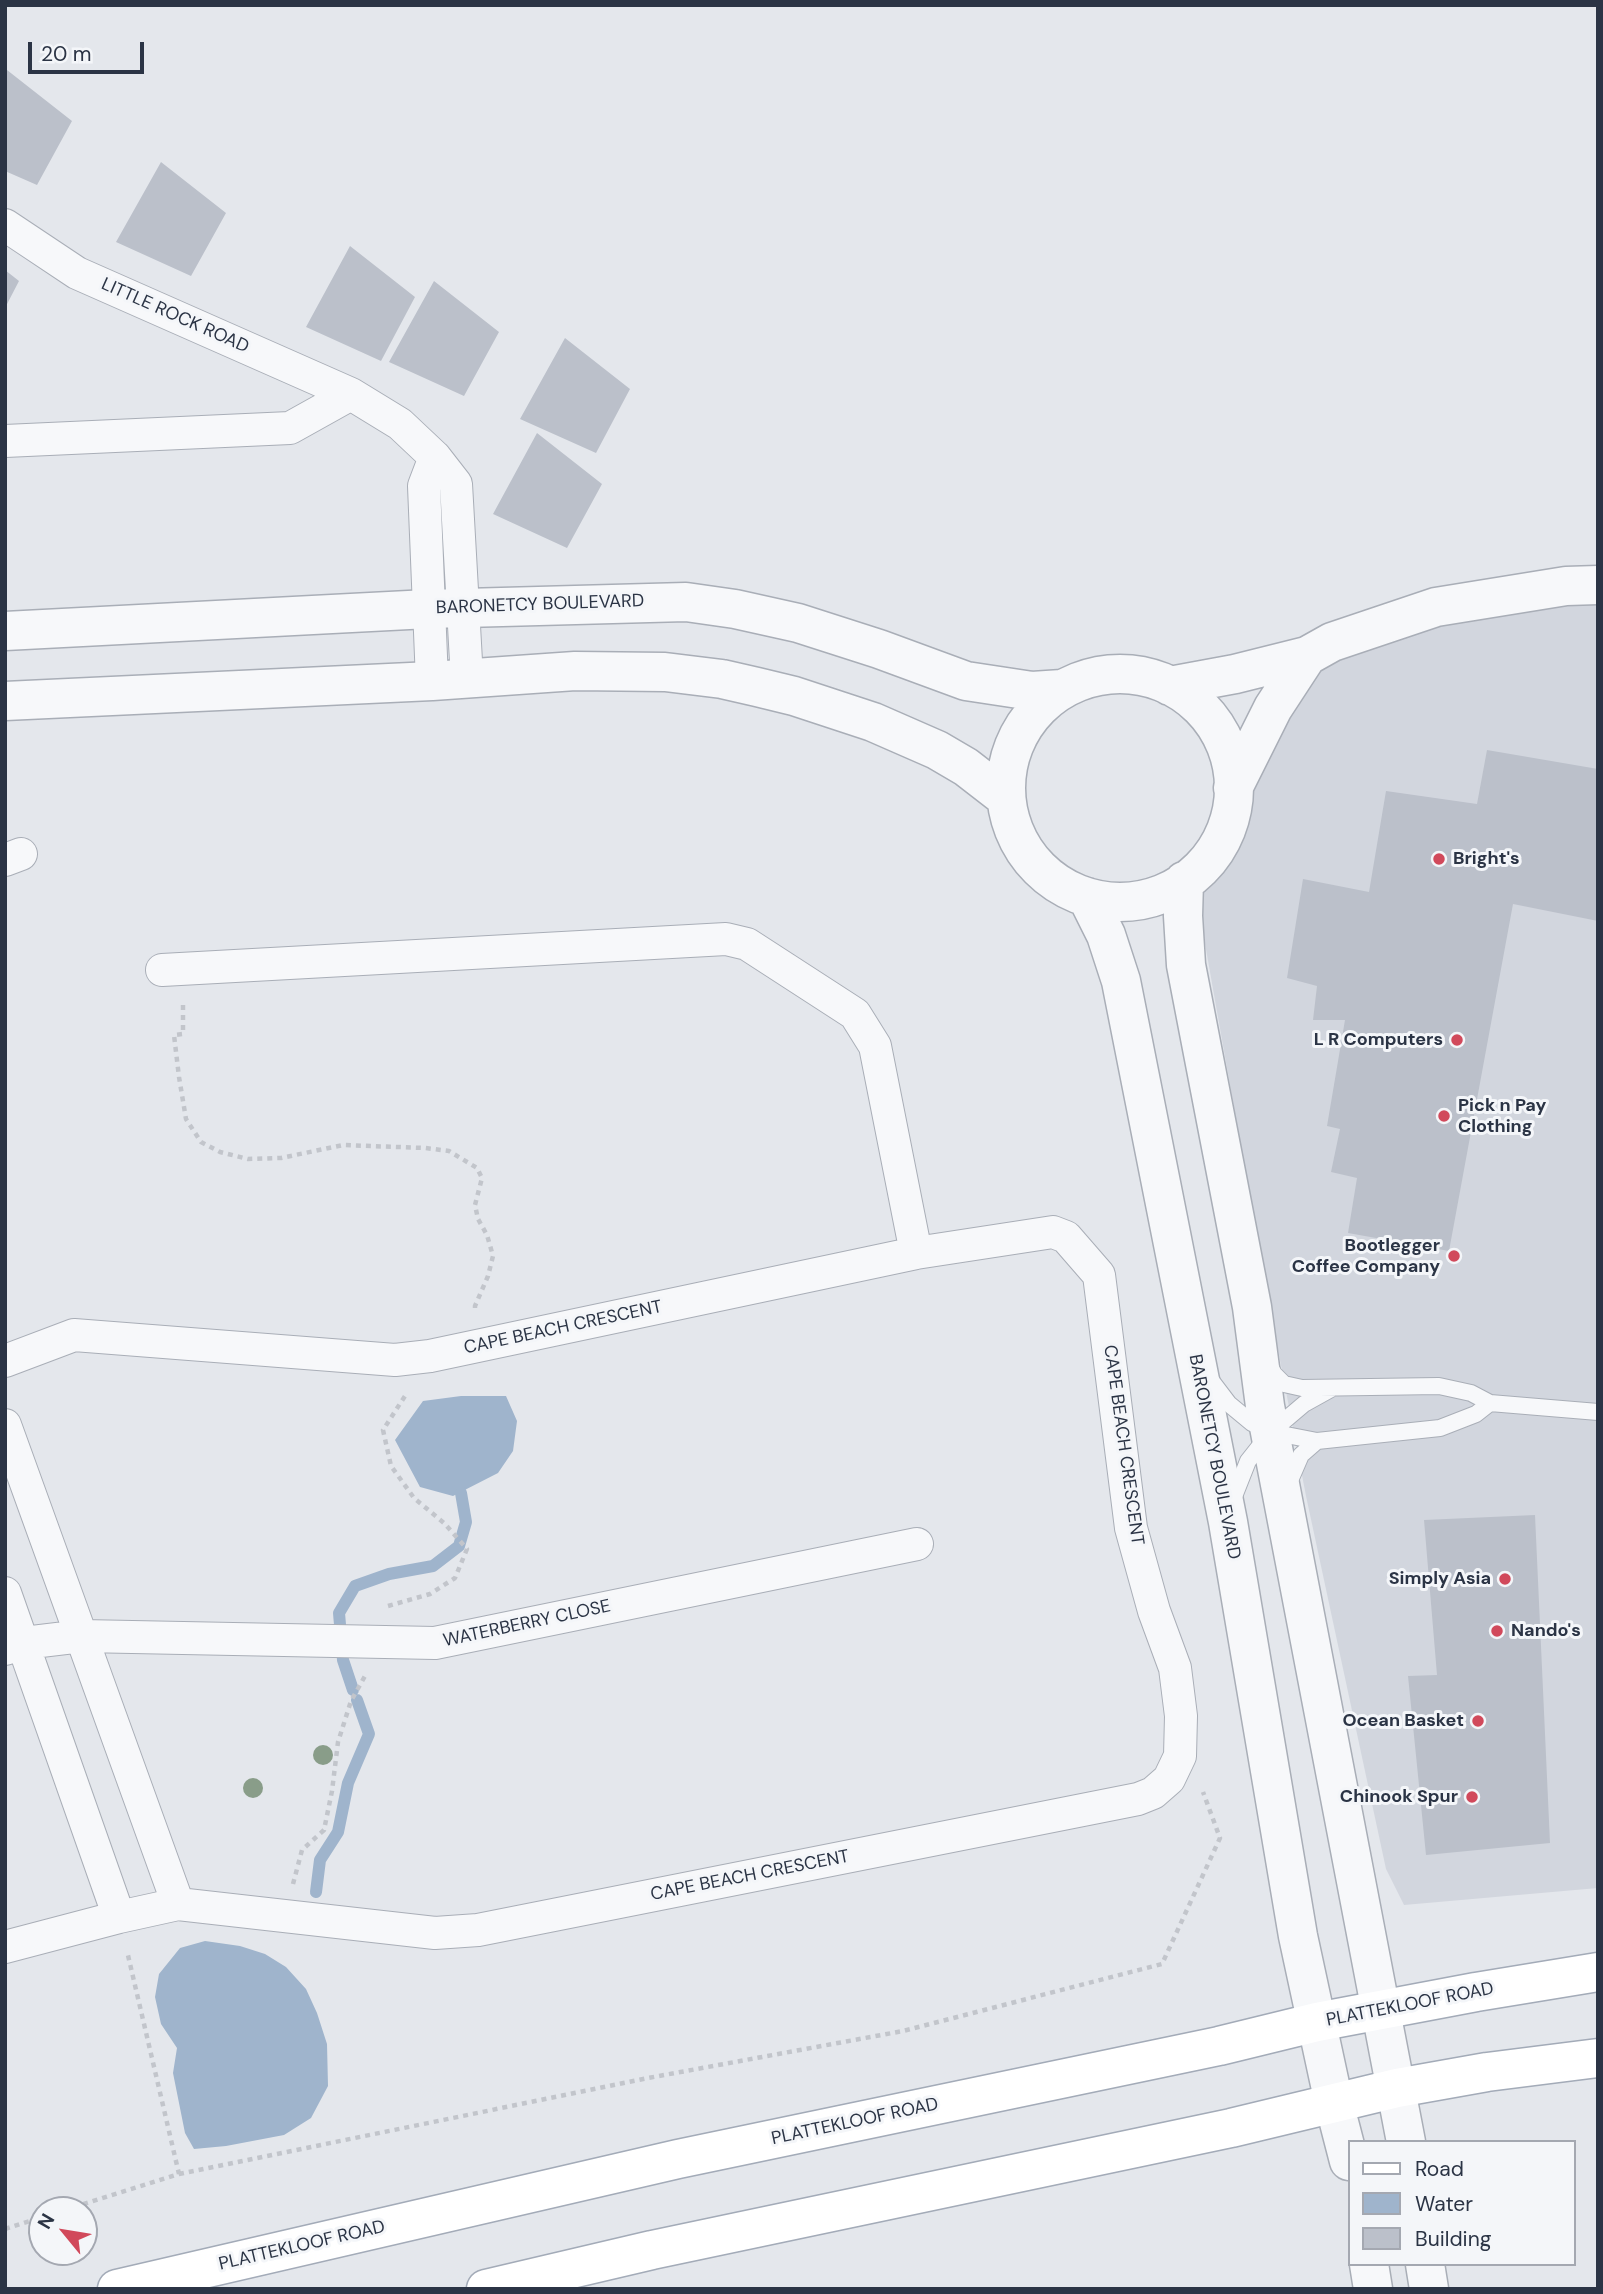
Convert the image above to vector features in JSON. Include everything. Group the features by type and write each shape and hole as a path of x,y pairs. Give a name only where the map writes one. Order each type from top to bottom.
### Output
{"main road":[{"name":"PLATTEKLOOF ROAD","path":"117,2289 678,2159 1219,2046 1317,2022 1598,1972"},
{"path":"486,2289 1231,2128 1397,2088 1598,2057"}],"street":[{"name":"LITTLE ROCK ROAD","path":"5,225 77,273 351,394 400,424 435,457 424,486 445,608 450,680"},
{"path":"5,441 290,428 351,394"},
{"path":"1170,685 1235,674 1307,656 1332,642 1436,607 1566,586 1598,585"},
{"name":"BARONETCY BOULEVARD","path":"5,631 445,608 662,601 706,604 798,623 965,681 1032,691 1062,689"},
{"path":"1233,788 1273,708 1307,656"},
{"path":"5,701 450,680 575,671 665,671 757,687 841,711 908,736 966,767 1006,798"},
{"path":"1116,673 1150,677 1170,685 1196,703 1217,728 1230,757 1233,788 1230,818 1218,846 1206,862 1184,881 1162,894 1138,901 1112,902 1087,897 1054,881 1027,855 1015,834 1006,798 1008,766 1019,736 1037,709 1062,689 1093,677 1116,673"},
{"path":"1184,881 1186,965 1259,1344 1265,1406 1406,2140"},
{"name":"BARONETCY BOULEVARD","path":"1087,897 1107,935 1121,981 1228,1522 1298,1936 1348,2157"},
{"path":"162,970 726,939 747,944 855,1014 872,1040 916,1253"},
{"name":"CAPE BEACH CRESCENT","path":"5,1360 74,1335 395,1360 430,1356 916,1253 1052,1232 1066,1237 1099,1275 1131,1528 1154,1611 1175,1668 1181,1716 1180,1756 1169,1779 1153,1793 1138,1799 478,1930 435,1933 149,1910"},
{"path":"5,1424 82,1636 149,1910"},
{"name":"WATERBERRY CLOSE","path":"15,1646 82,1636 435,1643 917,1544"},
{"path":"5,1593 15,1646 149,1910"},
{"path":"5,1947 149,1910"},
{"path":"1368,2266 1373,2289"},
{"path":"1425,2266 1429,2289"}],"lane":[{"path":"1259,1344 1274,1374 1284,1384 1302,1388 1439,1385 1471,1393 1490,1403 1598,1412"},
{"path":"1195,1354 1212,1383 1229,1404 1252,1423 1271,1432 1317,1441 1440,1428 1476,1414 1490,1403"},
{"path":"1228,1522 1236,1489 1248,1461 1271,1432 1304,1404 1335,1387"},
{"path":"1284,1501 1291,1475 1301,1455 1317,1441"}],"path":[{"path":"98,2199 179,2174 648,2078 903,2031 1162,1964 1220,1838 1199,1780 1169,1779"},
{"path":"149,1910 179,2174"},
{"path":"5,2228 28,2221"}],"shaded area":[{"path":"1598,585 1598,1888 1404,1905 1386,1869 1306,1496 1193,876 1236,757 1294,663"}],"water":[{"path":"461,1396 506,1396 517,1421 513,1451 498,1473 453,1496 420,1487 395,1440 423,1401"},
{"path":"205,1941 240,1946 265,1954 286,1967 306,1989 317,2013 327,2044 328,2086 311,2118 284,2135 194,2149 185,2133 173,2073 177,2048 161,2024 155,1997 159,1974 180,1948"}],"building":[{"path":"7,70 72,121 37,185 5,171"},
{"path":"161,162 226,213 191,276 116,242"},
{"path":"350,246 415,297 381,361 306,327"},
{"path":"5,270 19,281 5,308"},
{"path":"434,281 499,332 464,396 389,362"},
{"path":"565,338 630,389 596,453 520,419"},
{"path":"537,433 602,484 567,548 493,514"},
{"path":"1487,750 1598,769 1598,921 1513,904 1449,1251 1348,1233 1357,1178 1331,1172 1340,1129 1327,1126 1345,1020 1313,1020 1317,986 1287,978 1303,879 1369,892 1386,791 1477,804"},
{"path":"1535,1515 1550,1843 1426,1855 1408,1676 1437,1675 1424,1520"}],"waterway":[{"path":"353,1690 343,1660 339,1613 355,1586 389,1574 433,1566 459,1546 466,1522 461,1493"},
{"path":"316,1892 320,1860 338,1832 348,1783 369,1734 357,1700"}],"place":[{"name":"Bright's","path":"1439,859"},
{"name":"L R Computers","path":"1457,1040"},
{"name":"Pick n Pay Clothing","path":"1444,1116"},
{"name":"Bootlegger Coffee Company","path":"1454,1256"},
{"name":"Simply Asia","path":"1505,1579"},
{"name":"Nando's","path":"1497,1631"},
{"name":"Ocean Basket","path":"1478,1721"},
{"name":"Chinook Spur","path":"1472,1797"}]}
